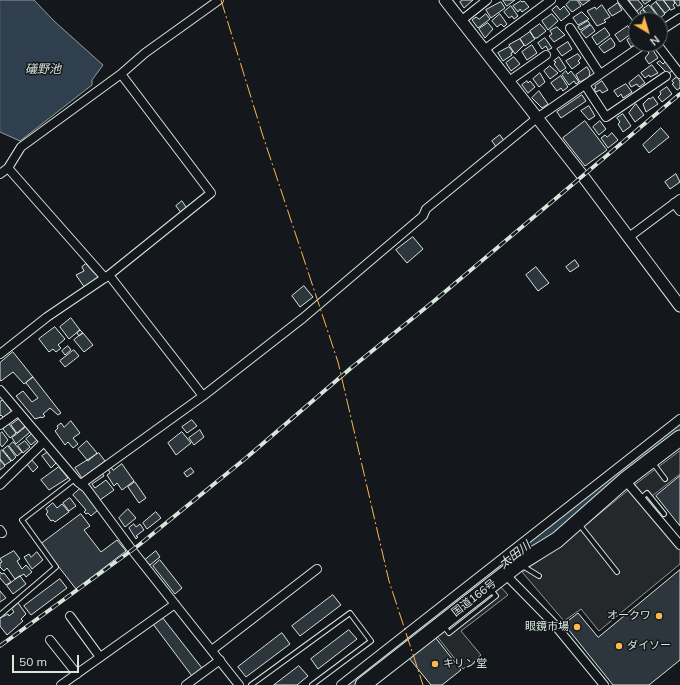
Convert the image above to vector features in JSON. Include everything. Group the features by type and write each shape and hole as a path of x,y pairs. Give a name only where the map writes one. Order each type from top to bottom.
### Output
{"highway":[{"name":"国道166号","path":"363,685 445,628 505,574 518,564 557,540 624,480 680,438"}],"street":[{"path":"0,174 8,168 21,147 121,74 144,53 219,0"},
{"path":"445,0 630,237 680,306"},
{"path":"462,20 487,0"},
{"path":"484,50 551,0"},
{"path":"622,0 632,12"},
{"path":"668,26 680,18"},
{"path":"570,28 600,74"},
{"path":"78,481 203,396 303,318 423,216 426,209 537,118 632,52"},
{"path":"664,52 679,71"},
{"path":"509,81 546,55"},
{"path":"0,354 47,317 107,277 212,193 121,74"},
{"path":"585,85 606,117 666,76"},
{"path":"8,168 107,277 203,396"},
{"path":"630,237 677,201 680,211"},
{"path":"0,390 78,481 239,685"},
{"path":"0,425 18,412"},
{"path":"341,685 680,419"},
{"path":"0,485 44,442"},
{"path":"624,480 680,545"},
{"path":"212,650 317,569"},
{"path":"505,574 554,624 604,685"},
{"path":"61,685 175,604"},
{"path":"70,616 100,656"},
{"path":"50,640 77,674"},
{"path":"189,684 220,660"}],"lane":[{"path":"650,460 665,479"},
{"path":"0,615 56,567 22,520 78,481"},
{"path":"639,499 647,493 664,514"},
{"path":"577,522 617,572"},
{"path":"518,564 539,576"},
{"path":"252,685 350,613 371,641 312,685"}],"shaded area":[{"path":"680,451 680,474 647,500 635,485"},
{"path":"629,490 680,550 680,564 599,631 581,609 564,621 522,572 558,548"},
{"path":"500,586 508,595 461,631 481,655 463,669 436,635"}],"water":[{"name":"礒野池","path":"0,0 34,0 54,21 103,65 92,80 92,85 20,141 0,132"}],"building":[{"path":"463,0 473,0 464,8 460,2"},
{"path":"503,0 515,0 507,6"},
{"path":"571,0 577,0 581,6 572,12 566,5"},
{"path":"579,0 590,0 583,5"},
{"path":"629,0 638,0 643,6 637,11"},
{"path":"642,0 651,0 645,4"},
{"path":"658,0 663,0 670,9 664,12 656,2"},
{"path":"664,0 673,0 675,3 673,5 675,8 671,10"},
{"path":"674,0 680,0 680,5 678,6"},
{"path":"521,1 524,1 529,7 522,12 520,9 518,12 513,6"},
{"path":"501,2 505,8 491,18 486,10"},
{"path":"656,2 664,12 656,12 651,6"},
{"path":"618,3 622,10 612,16 608,10"},
{"path":"602,5 610,17 604,20 606,22 597,26 587,11 595,7 596,9"},
{"path":"649,5 655,12 645,12 643,9"},
{"path":"511,6 518,16 514,19 512,16 509,18 504,12"},
{"path":"557,6 560,10 564,6 570,14 561,21 552,10"},
{"path":"582,12 589,19 578,25 573,18"},
{"path":"486,14 490,19 478,28 472,20 476,17 479,19"},
{"path":"500,14 507,24 504,27 501,24 497,27 492,21"},
{"path":"552,14 558,21 548,30 542,21"},
{"path":"588,21 590,24 580,30 578,27"},
{"path":"488,23 493,29 485,38 479,29"},
{"path":"540,24 546,31 537,38 534,38 530,31"},
{"path":"591,25 595,31 586,38 581,32"},
{"path":"628,26 628,36 620,42 615,35"},
{"path":"557,27 565,35 554,42 549,36 552,34 550,31"},
{"path":"605,28 610,35 597,45 592,37"},
{"path":"530,32 535,39 525,46 520,39"},
{"path":"545,38 552,48 548,50 546,46 542,49 538,43"},
{"path":"611,38 615,44 614,47 604,53 599,47"},
{"path":"520,39 524,45 515,54 509,45"},
{"path":"568,42 572,49 562,56 557,49"},
{"path":"532,45 537,53 527,60 522,52"},
{"path":"509,47 513,52 511,53 512,55 503,61 498,53"},
{"path":"648,52 654,52 658,58 649,64 645,58"},
{"path":"578,54 581,58 578,61 580,63 572,69 566,61"},
{"path":"514,57 520,64 511,71 506,63"},
{"path":"559,57 566,68 560,72 554,64 556,62 554,61"},
{"path":"660,61 663,64 666,61 673,70 668,74 657,63"},
{"path":"652,65 658,73 650,77 649,75 645,78 641,73"},
{"path":"550,66 558,73 550,79 544,71"},
{"path":"587,67 590,72 589,77 580,82 576,75"},
{"path":"566,71 568,74 571,71 579,82 576,84 574,81 569,85 562,75"},
{"path":"540,73 545,82 539,87 533,79"},
{"path":"639,75 645,83 639,87 637,84 631,87 629,83"},
{"path":"561,76 568,87 563,91 561,88 557,91 551,83"},
{"path":"677,77 680,81 680,88 677,90 672,84 674,83 672,81"},
{"path":"527,81 528,83 530,81 535,87 528,93 522,85"},
{"path":"602,81 608,90 602,93 600,90 596,92 594,89 596,88 595,86"},
{"path":"626,84 632,92 623,98 621,94 618,97 614,91"},
{"path":"667,87 672,94 662,102 658,97 661,94 660,92"},
{"path":"539,91 548,104 542,108 532,98"},
{"path":"582,95 586,101 561,118 557,112"},
{"path":"653,97 658,104 646,112 643,104 649,98 650,99"},
{"path":"636,104 644,115 635,122 629,113"},
{"path":"589,106 595,116 589,120 581,111"},
{"path":"623,114 631,126 623,132 618,124 620,122 617,118"},
{"path":"585,121 607,150 585,166 563,138"},
{"path":"600,121 606,129 599,135 593,127"},
{"path":"661,128 669,137 649,153 643,145"},
{"path":"612,133 618,140 608,148 601,138 605,135 607,137"},
{"path":"500,135 505,142 497,148 492,141"},
{"path":"676,174 680,182 670,189 665,182"},
{"path":"182,201 188,210 182,214 176,206"},
{"path":"413,237 423,249 407,263 396,250"},
{"path":"575,260 579,266 570,272 566,267"},
{"path":"86,264 98,277 85,288 76,275 84,271 82,267"},
{"path":"536,267 549,283 538,291 526,275"},
{"path":"304,286 313,297 300,307 292,296"},
{"path":"71,318 80,330 69,339 60,327"},
{"path":"55,327 65,339 58,345 61,348 56,352 53,349 49,352 39,339"},
{"path":"80,330 83,333 79,336 77,333"},
{"path":"83,333 93,345 84,352 74,340"},
{"path":"68,346 71,350 65,355 62,351"},
{"path":"74,350 79,356 65,367 60,361"},
{"path":"13,352 33,377 24,384 13,372 1,381 0,380 0,363"},
{"path":"33,377 61,413 58,415 50,408 43,414 45,416 35,419 16,396 23,391 32,402 38,398 26,383"},
{"path":"3,400 12,412 4,418 1,415 0,416 0,402"},
{"path":"19,419 25,426 17,433 11,425"},
{"path":"192,420 197,426 187,433 182,427"},
{"path":"71,421 80,433 73,438 78,444 73,448 68,442 65,445 55,431 58,428 57,426 61,423 64,427"},
{"path":"9,424 16,433 10,438 3,429"},
{"path":"26,427 30,432 16,444 12,438"},
{"path":"200,430 204,437 194,445 189,438"},
{"path":"2,432 8,440 2,447 0,444 0,434"},
{"path":"182,432 191,443 176,455 168,443"},
{"path":"32,434 37,440 31,445 26,439"},
{"path":"25,441 30,447 23,453 18,446"},
{"path":"87,441 97,453 88,461 78,449"},
{"path":"13,442 22,452 17,456 9,446"},
{"path":"8,446 16,457 12,461 3,450"},
{"path":"2,450 11,461 5,465 0,459 0,452"},
{"path":"48,452 56,463 51,468 42,456"},
{"path":"99,453 105,461 82,478 75,468"},
{"path":"31,459 38,467 33,472 26,463"},
{"path":"0,460 5,466 0,470"},
{"path":"122,464 134,481 122,490 117,483 114,486 107,475 110,473 108,469 111,467 113,470"},
{"path":"59,467 68,478 49,490 41,480"},
{"path":"191,468 194,472 187,477 184,473"},
{"path":"102,473 104,476 92,484 95,488 106,480 114,490 100,500 87,484"},
{"path":"680,476 680,526 656,496"},
{"path":"135,482 146,498 139,503 128,487"},
{"path":"81,488 98,510 91,516 84,512 86,510 73,495"},
{"path":"70,498 76,506 69,511 63,503"},
{"path":"53,503 57,508 62,504 69,512 55,522 53,520 51,521 46,514 48,512 46,509"},
{"path":"128,509 136,518 125,527 119,518"},
{"path":"156,512 161,518 147,529 143,523"},
{"path":"81,514 90,526 84,530 101,552 117,540 126,551 76,589 41,544"},
{"path":"134,524 136,527 140,524 144,530 136,536 138,537 136,539 129,528"},
{"path":"14,551 20,559 17,561 22,569 26,565 32,572 26,577 24,574 15,579 7,568 4,571 0,567 0,563 2,562 0,559"},
{"path":"156,551 160,557 150,565 145,560"},
{"path":"37,552 43,560 32,569 24,557 29,554 31,557"},
{"path":"160,560 182,588 175,594 153,566"},
{"path":"680,570 680,660 649,685 613,685 564,624 578,613 598,637"},
{"path":"0,572 2,574 4,573 11,582 6,585 0,578"},
{"path":"20,576 26,584 13,594 7,586"},
{"path":"60,579 67,588 31,615 24,606"},
{"path":"0,591 6,598 0,602"},
{"path":"333,595 341,605 300,636 292,626"},
{"path":"18,603 26,614 21,619 23,621 7,635 0,626 0,618 8,614 9,616 14,612 12,609"},
{"path":"162,617 202,668 192,676 153,624"},
{"path":"349,630 357,639 318,669 311,659"},
{"path":"282,633 290,644 246,677 238,667"},
{"name":"キリン堂","path":"435,637 461,670 442,685 431,685 409,658"},
{"path":"299,666 308,676 297,685 274,685"}],"waterway":[{"name":"太田川","path":"350,685 680,424"}],"railway":[{"path":"0,646 139,545 246,458 351,368 434,301 680,94"}],"power":[{"path":"221,0 262,133 338,362 389,581 423,685"}],"place":[{"name":"オークワ","path":"659,616"},
{"name":"眼鏡市場","path":"577,627"},
{"name":"ダイソー","path":"619,646"},
{"name":"キリン堂","path":"435,664"}]}
